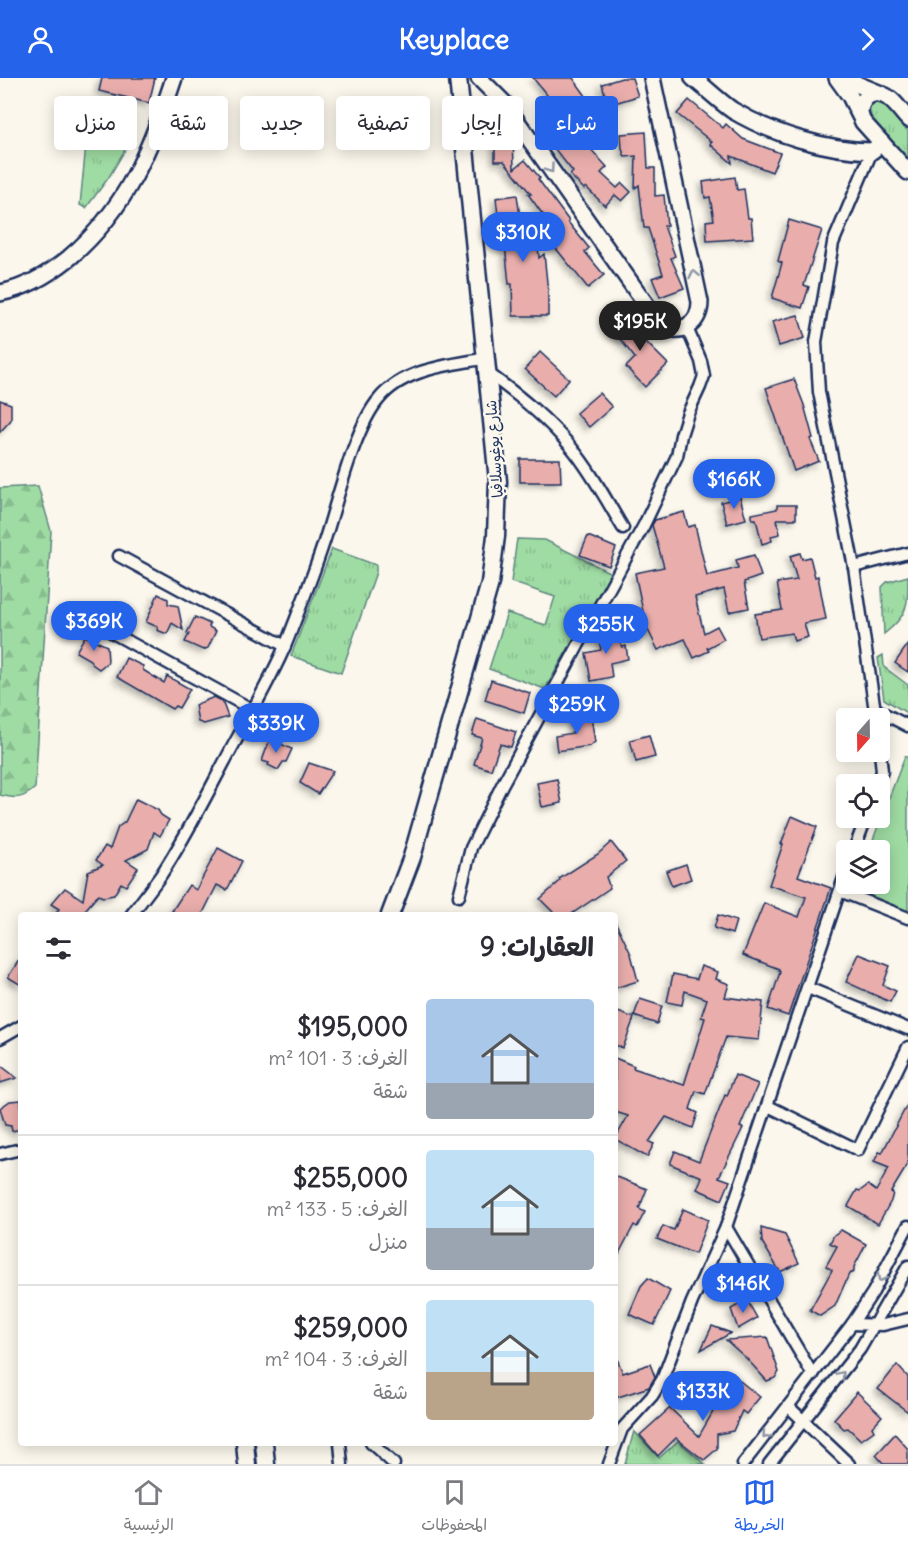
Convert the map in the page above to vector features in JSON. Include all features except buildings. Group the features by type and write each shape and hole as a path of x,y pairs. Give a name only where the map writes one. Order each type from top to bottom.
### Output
{"main road":[{"path":"0,293 12,291 53,271 88,242 115,210 142,165 157,130 174,78"},
{"name":"شارع يوغوسلافيا","path":"391,912 412,857 490,583 496,536 498,481 458,78"},
{"path":"479,78 504,104 659,324 672,330 687,327 698,317 700,302 652,78"},
{"path":"693,78 713,97 733,110 780,132 854,151 877,147"},
{"path":"837,78 850,96 877,147 908,172"},
{"path":"842,78 891,100 908,119"},
{"path":"860,117 862,101 871,95 881,94"},
{"path":"246,1446 248,1464"},
{"path":"264,1446 266,1464"}],"street":[{"path":"875,708 854,567 819,392 816,342 833,243 877,147"},
{"path":"459,896 471,848 497,795 644,525 677,456 688,413 704,375 701,361 687,327"},
{"path":"133,912 162,874 254,710 285,646 324,543 366,419 376,403 390,388 427,369 488,365 571,447 590,473 623,528"},
{"path":"854,567 908,553"},
{"path":"119,556 285,646"},
{"path":"82,616 254,710"},
{"path":"890,719 908,726"},
{"path":"618,1440 622,1429 652,1396 662,1380 692,1302 726,1227 839,894"},
{"path":"848,894 908,918"},
{"path":"808,988 908,1029"},
{"path":"0,1038 18,1028"},
{"path":"768,1106 858,1149 908,1047"},
{"path":"0,1154 18,1150"},
{"path":"743,1464 852,1324 873,1292 908,1226"},
{"path":"726,1227 813,1376"},
{"path":"768,1464 846,1368 874,1326 908,1266"},
{"path":"852,1324 874,1326 908,1319"},
{"path":"789,1407 849,1464"},
{"path":"340,1446 342,1464"},
{"path":"374,1446 394,1464"},
{"path":"609,1464 616,1446"}],"green space":[{"path":"876,101 884,104 908,131 908,160 868,114 869,106"},
{"path":"86,150 125,150 109,177 86,208 80,205"},
{"path":"38,486 51,531 35,788 23,796 11,797 0,795 0,488"},
{"path":"517,539 545,540 611,573 545,689 489,669 507,613 546,625 555,597 511,582"},
{"path":"332,549 376,565 376,572 341,673 291,656"},
{"path":"908,576 905,610 898,621 884,634 882,587 887,582"},
{"path":"883,655 884,667 908,685 908,714 884,699 878,658"},
{"path":"905,756 908,758 908,916 858,894 890,894 890,840 873,840 877,828 890,828 890,795"},
{"path":"634,1431 659,1458 678,1441 705,1464 625,1464"}]}
